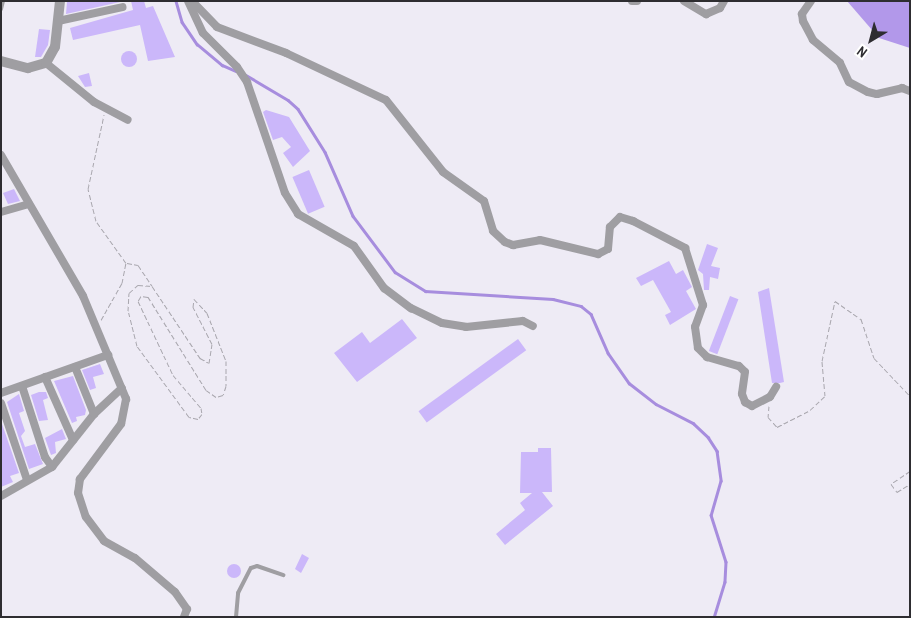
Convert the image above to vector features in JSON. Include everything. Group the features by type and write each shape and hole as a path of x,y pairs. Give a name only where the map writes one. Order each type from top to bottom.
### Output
{"street":[{"path":"1,61 28,68 46,63 55,47 60,1"},
{"path":"188,1 203,33 237,67 247,82 282,185 298,214 354,246 384,288 419,312 442,323 466,327 523,321 533,326"},
{"path":"192,1 217,27 286,53 386,100 443,172 484,201 492,231 505,242 513,245 540,240 598,254 608,249 610,227 620,217 633,221 686,248 703,305 695,327 698,348 707,356 739,366 745,372 745,402 752,406 770,397 776,387"},
{"path":"632,1 637,1"},
{"path":"684,1 706,14 720,8 724,1"},
{"path":"811,1 802,14 803,21 813,40 840,64 850,82 868,92 902,88 910,91"},
{"path":"58,21 123,7"},
{"path":"46,63 86,96 128,120"},
{"path":"1,155 97,326 122,388 125,412 121,424 80,479 78,493 94,531 104,540 135,558 176,592 187,609 184,617"},
{"path":"1,212 29,204"},
{"path":"1,393 108,355"},
{"path":"75,367 94,414"},
{"path":"45,377 73,440"},
{"path":"22,386 45,457 52,467"},
{"path":"2,493 52,467 94,414 122,388"},
{"path":"1,403 27,480"}],"lane":[{"path":"1,8 4,1"},
{"path":"236,617 238,593 251,568 258,566 283,575"}],"path":[{"path":"97,326 122,283 126,264 96,221 88,189 106,107"},
{"path":"126,264 138,265 152,286 200,358 209,363 212,344 192,302 197,299 207,313 226,361 226,386 223,394 216,397 201,383 148,297 141,296 138,301 145,321 173,375 201,408 202,414 198,419 189,417 137,346 128,311 129,293 138,285 152,286"},
{"path":"770,397 768,418 777,427 810,410 825,396 822,361 835,301 861,319 874,358 910,396"},
{"path":"910,470 891,484 897,492 910,484"}],"shaded area":[{"path":"847,1 910,1 910,48 879,38"}],"building":[{"path":"131,1 144,1 146,8 153,6 175,57 148,61 140,25 73,40 70,28 133,10"},
{"path":"67,2 120,2 66,14"},
{"path":"39,29 50,30 48,45 41,57 35,57"},
{"path":"129,51 137,59 129,67 121,59"},
{"path":"89,73 92,86 85,87 78,76"},
{"path":"266,110 289,117 310,151 293,167 283,153 291,147 282,137 273,140 263,112"},
{"path":"309,170 325,207 308,214 292,177"},
{"path":"14,189 20,201 8,204 3,193"},
{"path":"707,244 718,248 711,266 720,268 718,279 710,277 709,290 704,290 703,274 698,270"},
{"path":"669,261 676,274 683,270 692,287 686,291 696,309 670,325 665,315 671,312 653,280 641,286 636,278"},
{"path":"769,288 784,382 780,383 772,383 758,292"},
{"path":"730,296 738,299 717,354 709,351"},
{"path":"402,319 417,338 357,382 334,353 362,332 370,343"},
{"path":"518,339 526,350 427,423 418,411"},
{"path":"100,364 104,374 93,377 96,388 90,390 82,370"},
{"path":"73,376 86,410 85,415 76,417 77,421 72,423 54,381"},
{"path":"46,392 48,398 43,400 48,420 39,421 31,395"},
{"path":"19,394 24,411 19,413 25,431 21,436 25,447 35,444 43,464 29,469 7,402"},
{"path":"1,421 19,473 10,476 13,482 1,487"},
{"path":"62,429 66,439 55,442 56,453 51,455 45,438"},
{"path":"538,448 551,448 552,492 542,492 553,506 505,545 496,534 525,510 520,503 532,493 520,493 521,452 538,452"},
{"path":"302,554 309,558 301,573 295,569"},
{"path":"234,564 239,566 241,571 239,576 234,578 229,576 227,571 229,566"}],"waterway":[{"path":"176,1 182,22 197,44 222,65 236,71"},
{"path":"246,75 288,100 298,109 325,152 353,216 395,272 425,291 553,299 581,306 591,314 608,353 629,383 656,404 693,423 708,437 717,451 721,481 711,515 726,562 725,582 714,617"}]}
